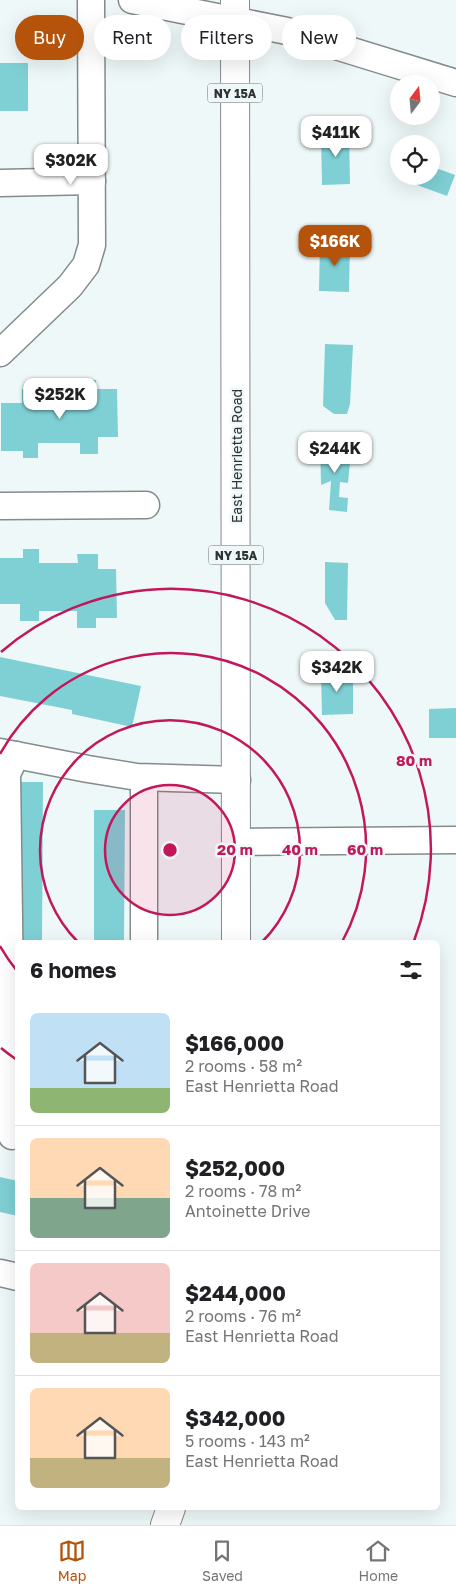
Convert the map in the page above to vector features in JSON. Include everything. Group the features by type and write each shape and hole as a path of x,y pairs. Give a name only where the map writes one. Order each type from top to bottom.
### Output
{"main road":[{"name":"East Henrietta Road","path":"234,10 236,177 236,940"},
{"path":"165,1525 170,1510"}],"street":[{"path":"0,353 70,286 86,265 92,245 90,0"},
{"path":"132,0 234,10 286,31 456,83"},
{"path":"0,182 92,181"},
{"path":"0,506 146,505"},
{"path":"10,1135 8,753 144,778 237,780"},
{"path":"144,778 144,940"},
{"path":"237,842 456,840"},
{"path":"0,1273 15,1276"}],"building":[{"path":"0,63 28,63 28,111 0,111"},
{"path":"349,132 350,184 322,185 321,133"},
{"path":"440,169 455,175 447,196 417,185 440,185"},
{"path":"320,242 350,242 349,292 319,291"},
{"path":"325,344 353,345 350,404 347,414 334,414 323,406"},
{"path":"76,380 96,380 96,389 117,389 118,437 98,437 98,454 80,454 80,443 38,443 38,458 23,458 23,451 1,451 1,403 22,403 22,389 36,389 37,395 77,396"},
{"path":"320,441 345,449 350,462 348,483 340,482 339,497 348,498 347,512 329,510 331,481 321,485"},
{"path":"23,549 39,549 39,563 78,563 77,554 98,554 98,569 116,569 117,618 96,618 96,628 77,628 77,611 39,611 39,621 20,621 20,604 0,604 0,558 23,558"},
{"path":"325,562 348,563 347,620 335,620 325,603"},
{"path":"0,657 141,686 132,727 72,714 72,710 0,696"},
{"path":"321,672 353,672 353,714 322,715"},
{"path":"456,708 456,738 429,738 429,709"},
{"path":"19,782 43,782 42,940 19,940"},
{"path":"94,810 125,810 124,940 94,940"},
{"path":"0,1177 15,1180 15,1215 0,1212"}]}
